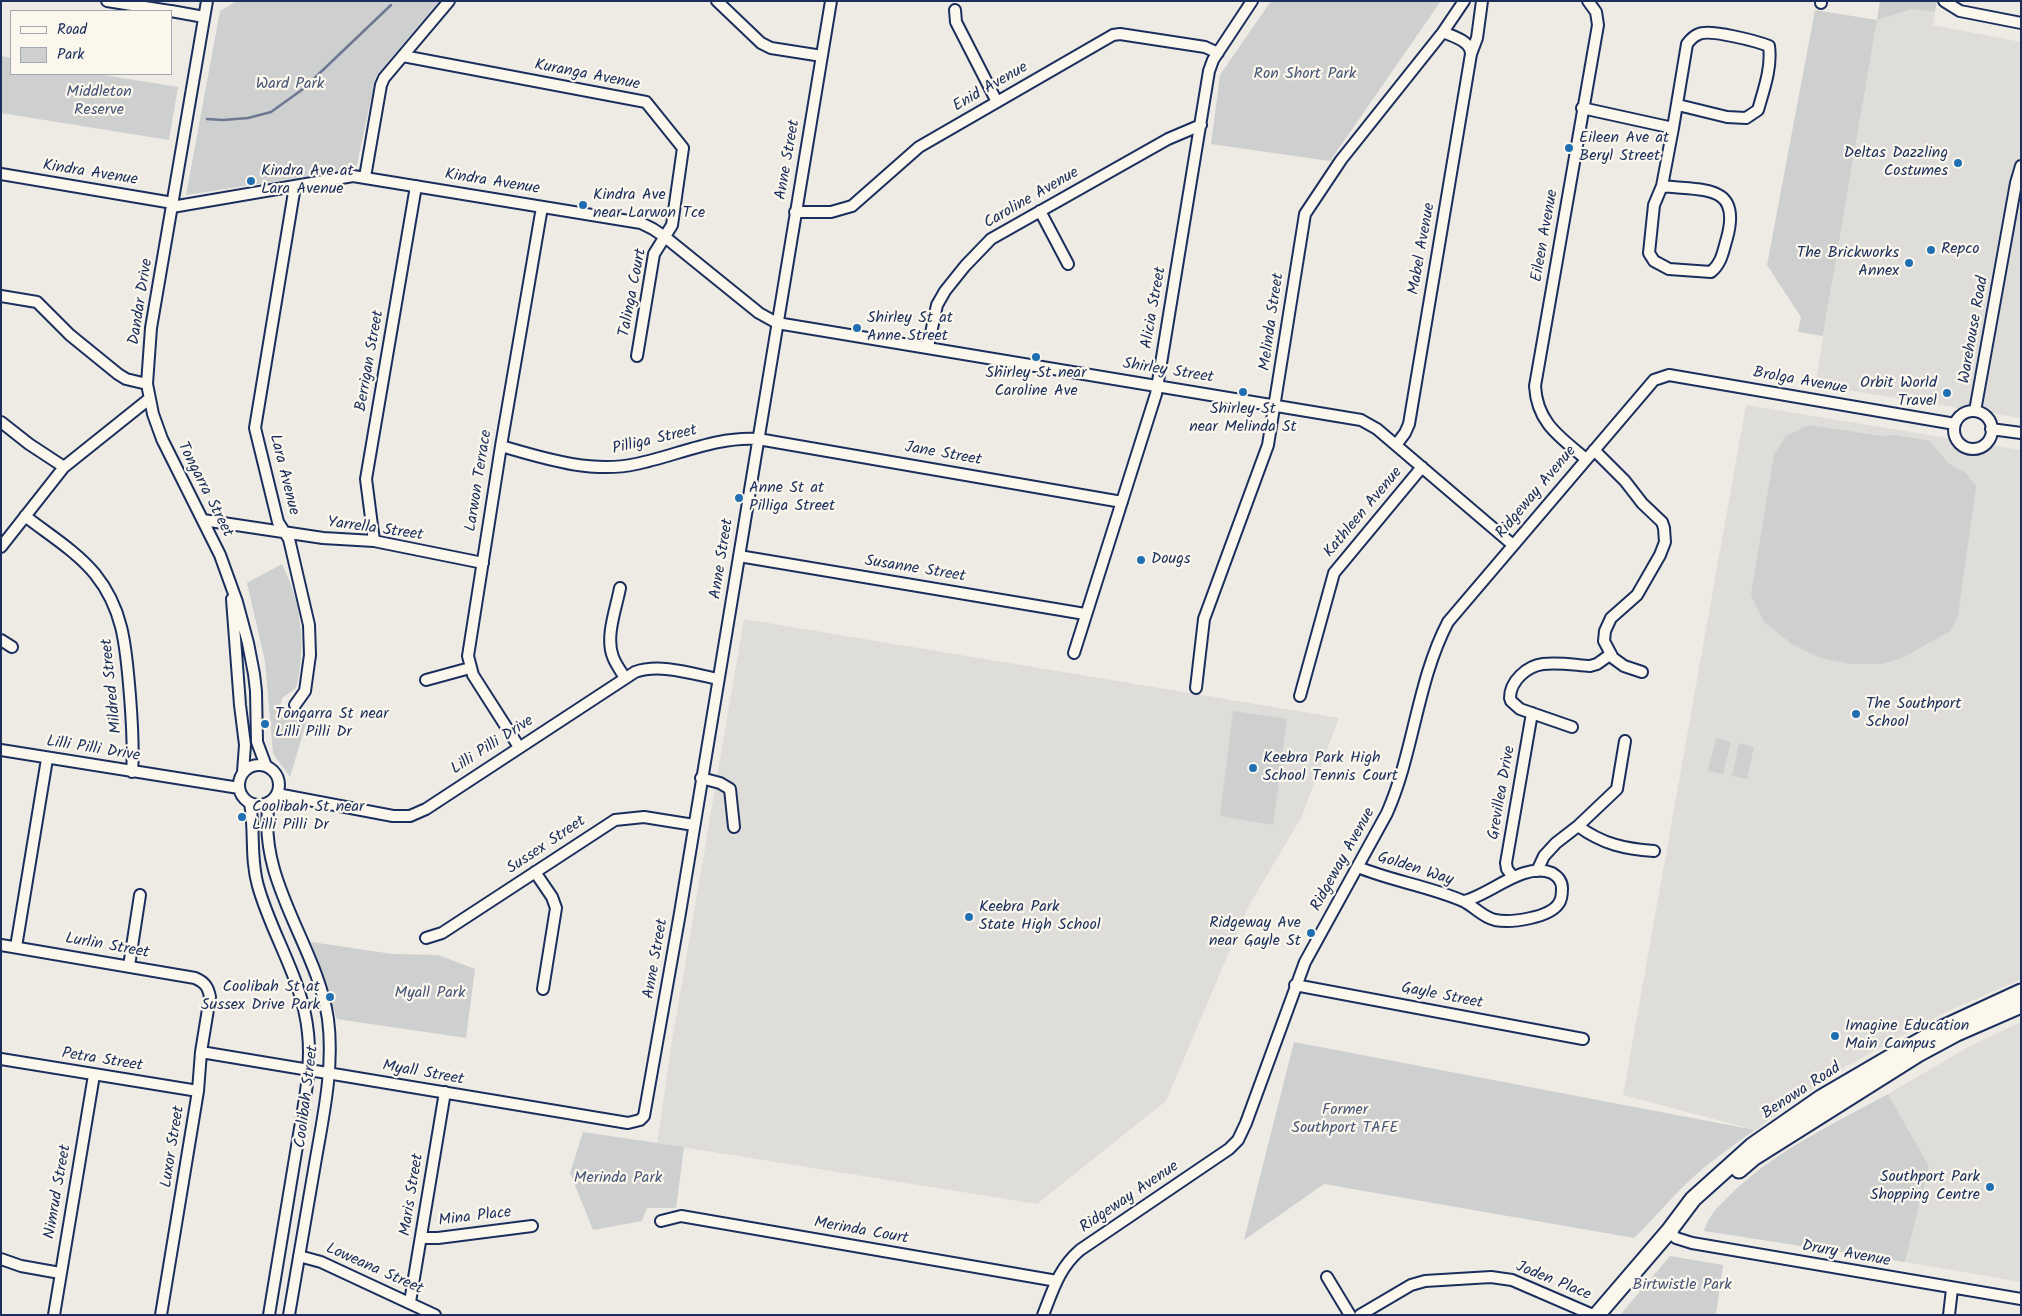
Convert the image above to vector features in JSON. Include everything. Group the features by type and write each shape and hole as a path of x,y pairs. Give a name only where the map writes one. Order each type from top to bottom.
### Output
{"main road":[{"name":"Benowa Road","path":"1595,1315 1672,1227 1693,1199 1745,1152 1821,1098 1931,1034 2021,992"},
{"name":"Benowa Road","path":"1672,1227 1753,1158 1814,1119 1926,1050 1957,1033 2021,1005"}],"street":[{"path":"107,1 165,10"},
{"name":"Dandar Drive","path":"150,399 147,384 151,328 207,1"},
{"path":"365,177 381,85 388,72 449,1"},
{"path":"717,1 766,46 822,56"},
{"name":"Anne Street","path":"640,1120 647,1108 831,1"},
{"name":"Alicia Street","path":"1074,653 1157,386 1209,71 1218,53 1252,1"},
{"name":"Melinda Street","path":"1196,688 1204,619 1268,445 1276,405 1305,214 1341,160 1443,32 1464,1"},
{"name":"Mabel Avenue","path":"1396,445 1409,424 1471,54 1477,38 1482,1"},
{"name":"Eileen Avenue","path":"1586,459 1552,430 1546,422 1538,406 1536,386 1582,108 1598,25 1596,12 1588,1"},
{"path":"1944,1 1960,11 2021,23"},
{"path":"955,10 956,22 997,102"},
{"path":"172,11 204,17"},
{"path":"1443,32 1467,44 1471,54"},
{"path":"1662,186 1714,193 1724,198 1730,206 1731,224 1719,266 1711,272 1669,269 1654,261 1649,253 1654,205 1662,186 1678,105 1687,44 1700,33 1748,39 1769,46 1767,77 1758,110 1746,118 1727,117 1678,105"},
{"name":"Enid Avenue","path":"795,212 830,212 852,206 919,147 1113,35 1120,34 1204,47 1218,53"},
{"name":"Kuranga Avenue","path":"403,56 646,102 683,148 672,225 665,237"},
{"path":"1582,108 1673,128"},
{"name":"Caroline Avenue","path":"928,347 937,305 965,266 991,239 1168,139 1200,125"},
{"name":"Warehouse Road","path":"1976,411 2016,183 2021,166"},
{"name":"Kindra Avenue","path":"1,174 173,205 353,176 641,223 665,237 748,305 766,318 777,322"},
{"name":"Lara Avenue","path":"295,186 256,428 278,522 289,539 309,625 310,655 305,691 295,705"},
{"name":"Berrigan Street","path":"374,541 366,479 416,186"},
{"name":"Larwon Terrace","path":"470,668 469,648 542,207"},
{"path":"1040,211 1068,264"},
{"name":"Talinga Court","path":"637,356 654,254 665,237"},
{"path":"1,296 37,302 70,335 118,374 126,379 147,384"},
{"name":"Shirley Street","path":"777,322 1362,420 1377,429 1513,544"},
{"name":"Ridgeway Avenue","path":"1043,1315 1064,1265 1080,1250 1229,1149 1238,1140 1305,962 1387,813 1397,790 1430,669 1443,632 1463,603 1654,380 1669,375"},
{"name":"Brolga Avenue","path":"1669,375 1955,424"},
{"path":"1,547 64,467 150,399"},
{"name":"Tongarra Street","path":"150,399 162,440 220,555 233,593 248,643 256,691 257,742 266,766"},
{"path":"1976,411 1989,420 1992,429 1991,435 1985,444 1976,448 1965,447 1957,440 1954,430 1955,424 1965,413 1976,411"},
{"path":"1,422 28,444 64,467"},
{"path":"1992,429 2021,433"},
{"name":"Pilliga Street","path":"501,446 558,460 607,468 634,465 717,442 758,438"},
{"name":"Jane Street","path":"758,438 1122,502"},
{"path":"1594,450 1625,481 1642,504 1662,522 1664,528 1665,542 1660,555 1637,595 1611,618 1607,624 1604,641 1611,654 1624,666 1642,672"},
{"name":"Kathleen Avenue","path":"1300,696 1334,573 1422,466"},
{"name":"Mildred Street","path":"25,516 90,568 100,581 120,620 126,647 134,746 132,772"},
{"name":"Yarrella Street","path":"203,520 322,538 374,541 483,563"},
{"name":"Susanne Street","path":"739,556 1085,614"},
{"path":"620,588 611,636 611,646 613,657 625,678"},
{"name":"Tongarra Street","path":"233,593 240,705 246,753 243,772"},
{"path":"1,640 12,647"},
{"path":"1572,727 1520,708 1511,701 1510,694 1513,684 1522,674 1543,664 1590,666 1597,664 1611,654"},
{"path":"426,680 470,668 519,747"},
{"name":"Lilli Pilli Drive","path":"277,794 393,816 410,816 426,809 625,678 643,670 660,669 718,678"},
{"name":"Grevillea Drive","path":"1513,877 1506,863 1532,713"},
{"path":"1537,871 1544,856 1556,843 1578,826 1616,789 1624,742"},
{"name":"Lilli Pilli Drive","path":"1,750 238,788"},
{"path":"16,947 47,758"},
{"path":"254,765 266,766 278,778 277,794 269,802 256,805 250,803 238,788 238,782 243,772 254,765"},
{"path":"702,778 720,783 730,789 734,827"},
{"name":"Coolibah Street","path":"269,802 266,820 274,872 317,974 324,996 330,1036 329,1073 289,1315"},
{"name":"Coolibah Street","path":"250,803 253,866 267,912 303,1000 308,1033 308,1070 269,1315"},
{"name":"Sussex Street","path":"426,938 442,933 608,824 621,818 644,817 694,825"},
{"path":"1578,826 1590,835 1610,844 1654,851"},
{"name":"Golden Way","path":"1358,866 1464,902 1486,917 1497,920 1527,919 1540,915 1559,904 1562,884 1556,876 1549,872 1537,871 1513,877 1484,894 1464,902"},
{"path":"535,872 552,897 556,908 543,989"},
{"path":"129,966 140,895"},
{"name":"Lurlin Street","path":"1,945 194,978 206,984"},
{"name":"Luxor Street","path":"161,1315 198,1091 201,1052 210,997 206,984"},
{"name":"Gayle Street","path":"1295,985 1583,1039"},
{"name":"Myall Street","path":"201,1052 628,1123 640,1120"},
{"name":"Petra Street","path":"1,1059 198,1091"},
{"name":"Nimrud Street","path":"54,1315 94,1075"},
{"name":"Maris Street","path":"410,1302 445,1092"},
{"name":"Merinda Court","path":"660,1221 681,1216 1057,1281"},
{"name":"Mina Place","path":"421,1238 438,1238 532,1226"},
{"name":"Drury Avenue","path":"1672,1227 1676,1238 1692,1243 1952,1289 2021,1299"},
{"name":"Loweana Street","path":"299,1256 321,1262 435,1315"},
{"path":"1,1259 21,1266 60,1273"},
{"path":"1327,1277 1350,1315"},
{"name":"Joden Place","path":"1360,1315 1411,1286 1425,1281 1491,1277 1512,1280 1595,1315"},
{"path":"1949,1315 1952,1289"}],"shaded area":[{"path":"1912,9 1935,12 1933,25 2021,42 2021,418 1815,385 1877,20"},
{"name":"The Southport School","path":"1746,405 2021,450 2021,979 1944,1013 1836,1072 1755,1130 1623,1095"},
{"name":"Keebra Park State High School","path":"744,619 1339,718 1301,818 1248,907 1166,1101 1037,1204 657,1143 673,1035"},
{"path":"2021,1022 2021,1282 1905,1262 1929,1166 1888,1094 1968,1047"}],"green space":[{"name":"Ward Park","path":"237,1 439,1 376,76 356,169 186,195 220,11"},
{"name":"Ron Short Park","path":"1271,1 1441,1 1330,161 1211,144 1220,75"},
{"path":"1880,1 1937,1 1935,12 1912,9 1877,20"},
{"path":"1815,10 1877,20 1823,336 1798,332 1801,317 1767,265"},
{"name":"Middleton Reserve","path":"1,56 10,58 10,75 104,75 178,87 169,140 1,113"},
{"path":"1809,425 1930,441 1948,463 1966,473 1976,486 1958,616 1950,631 1902,658 1881,664 1851,664 1820,658 1792,644 1764,622 1751,595 1774,454 1786,436"},
{"path":"282,564 289,579 298,609 301,657 296,688 282,698 280,708 285,718 307,720 290,777 273,754 265,661 247,583"},
{"name":"Keebra Park High School Tennis Court","path":"1233,711 1287,719 1273,825 1220,816"},
{"path":"1716,738 1731,742 1723,774 1708,771"},
{"path":"1739,743 1754,747 1747,779 1732,776"},
{"name":"Myall Park","path":"311,942 393,954 438,955 475,969 466,1038 337,1019"},
{"name":"Former Southport TAFE","path":"1294,1042 1755,1130 1696,1175 1634,1238 1324,1184 1244,1240"},
{"path":"1888,1094 1929,1166 1905,1262 1704,1231 1716,1209 1765,1166 1804,1140"},
{"name":"Merinda Park","path":"583,1132 684,1147 676,1208 647,1208 642,1221 593,1230 570,1173"},
{"name":"Birtwistle Park","path":"1670,1256 1723,1265 1716,1315 1620,1315"}],"waterway":[{"path":"207,119 248,118 271,112 303,89 391,5"}],"place":[{"name":"Eileen Ave at Beryl Street","path":"1569,148"},
{"name":"Deltas Dazzling Costumes","path":"1958,163"},
{"name":"Kindra Ave at Lara Avenue","path":"251,181"},
{"name":"Kindra Ave near Larwon Tce","path":"583,205"},
{"name":"Repco","path":"1931,250"},
{"name":"The Brickworks Annex","path":"1909,263"},
{"name":"Shirley St at Anne Street","path":"857,328"},
{"name":"Shirley St near Caroline Ave","path":"1036,357"},
{"name":"Shirley St near Melinda St","path":"1243,392"},
{"name":"Orbit World Travel","path":"1947,393"},
{"name":"Anne St at Pilliga Street","path":"739,498"},
{"name":"Dougs","path":"1141,560"},
{"name":"The Southport School","path":"1856,714"},
{"name":"Tongarra St near Lilli Pilli Dr","path":"265,724"},
{"name":"Keebra Park High School Tennis Court","path":"1253,768"},
{"name":"Coolibah St near Lilli Pilli Dr","path":"242,817"},
{"name":"Keebra Park State High School","path":"969,917"},
{"name":"Ridgeway Ave near Gayle St","path":"1311,933"},
{"name":"Coolibah St at Sussex Drive Park","path":"330,997"},
{"name":"Imagine Education Main Campus","path":"1835,1036"},
{"name":"Southport Park Shopping Centre","path":"1990,1187"}]}
